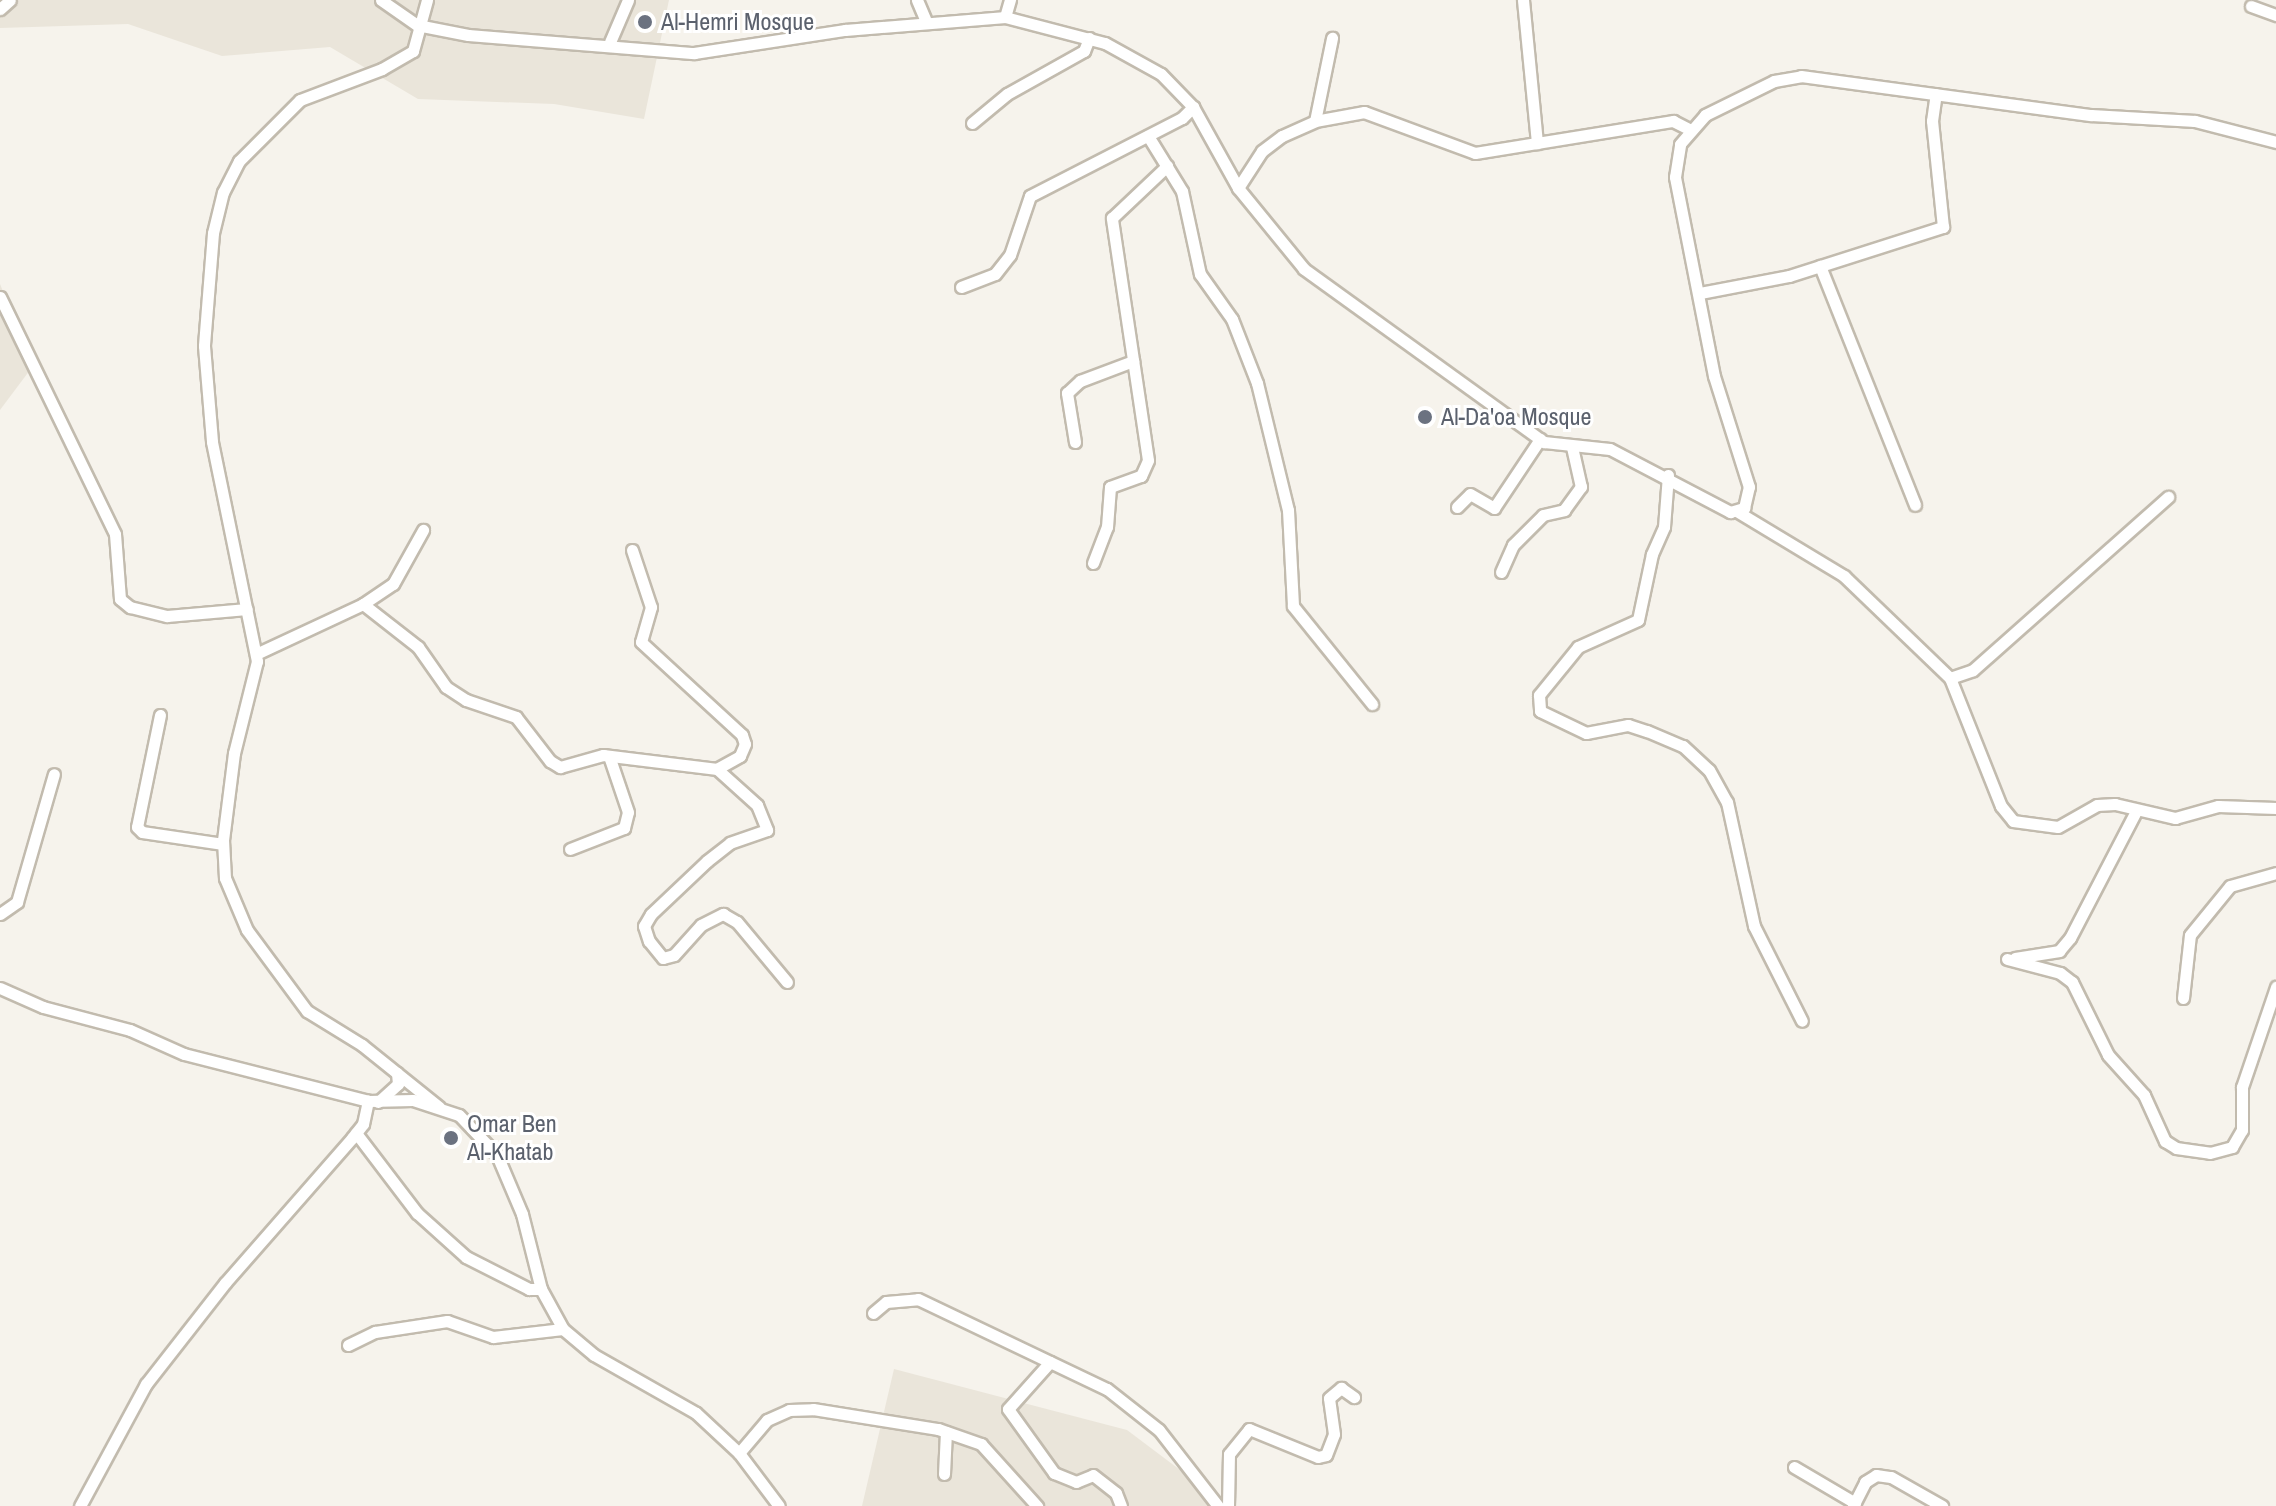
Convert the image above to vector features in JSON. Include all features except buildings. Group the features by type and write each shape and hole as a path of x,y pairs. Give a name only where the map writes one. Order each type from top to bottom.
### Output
{"street":[{"path":"0,9 10,0"},
{"path":"381,0 417,25 506,40 610,42 694,53 927,23 1005,17 1089,38 1161,74 1193,107 1238,188 1304,269 1540,439 1572,447 1610,449 1668,475 1721,509 1738,512 1784,544 1844,576 1950,678 2001,806 2013,821 2058,827 2097,805 2175,818 2218,806 2276,808"},
{"path":"427,0 417,25 413,51 382,69 300,100 239,161 223,192 213,233 204,346 212,442 256,654 234,753 223,844 225,878 234,904 280,980 307,1011 397,1073 439,1107 472,1125 497,1155 522,1214 541,1289 563,1329 594,1355 696,1413 739,1453 779,1506"},
{"path":"610,42 628,0"},
{"path":"917,0 927,23"},
{"path":"1005,17 1010,0"},
{"path":"1523,0 1537,143"},
{"path":"2251,6 2276,15"},
{"path":"972,123 1007,94 1084,51 1089,38"},
{"path":"1315,121 1332,38"},
{"path":"1738,512 1748,501 1749,487 1714,376 1675,177 1680,144 1689,129 1737,97 1801,76 2091,115 2195,121 2276,142"},
{"path":"1700,293 1820,266 1943,227 1932,121 1936,94"},
{"path":"961,287 995,274 1010,255 1030,196 1148,136 1193,107"},
{"path":"1238,188 1262,151 1315,121 1364,112 1475,153 1499,153 1537,143 1673,121 1689,129"},
{"path":"1148,136 1182,191 1200,274 1232,319 1257,383 1288,510 1293,606 1372,704"},
{"path":"1093,563 1107,527 1110,487 1147,469 1112,218 1167,166"},
{"path":"1820,266 1915,505"},
{"path":"0,297 115,534 120,599 130,607 167,616 247,609"},
{"path":"1075,442 1067,393 1080,381 1133,361"},
{"path":"1457,507 1470,494 1494,508 1540,439"},
{"path":"1501,572 1513,545 1543,515 1564,510 1581,487 1572,447"},
{"path":"1668,475 1664,527 1652,554 1638,620 1578,647 1539,695 1540,711 1586,733 1607,733 1628,725 1647,731 1683,746 1709,770 1727,802 1754,926 1802,1021"},
{"path":"1950,678 1973,670 2168,497"},
{"path":"256,654 363,604 393,584 423,530"},
{"path":"632,550 651,607 641,642 742,735 745,744 740,756 717,769"},
{"path":"363,604 418,647 446,687 466,700 516,717 550,761 560,767 609,756 717,769 757,805 767,830 730,843 651,914 644,926 649,941 663,958 674,955 701,925 723,914 737,922 787,982"},
{"path":"160,715 137,827 142,832 223,844"},
{"path":"570,849 624,828 628,812 609,756"},
{"path":"0,914 17,902 54,774"},
{"path":"2136,811 2070,938 2059,951 2007,959 2060,973 2072,982 2108,1055 2144,1095 2165,1141 2176,1148 2210,1153 2232,1147 2242,1130 2242,1087 2276,987"},
{"path":"2183,998 2190,935 2230,886 2273,878"},
{"path":"0,988 43,1007 130,1030 184,1054 373,1102 413,1100 439,1107"},
{"path":"80,1506 146,1384 225,1283 356,1133 373,1102 398,1084 397,1073"},
{"path":"356,1133 417,1213 466,1257 529,1289 541,1289"},
{"path":"873,1313 886,1302 918,1299 1107,1389 1159,1430 1218,1506"},
{"path":"348,1345 375,1332 447,1321 493,1337 563,1329"},
{"path":"1050,1362 1008,1409 1054,1473 1076,1482 1093,1475 1116,1493 1121,1506"},
{"path":"1228,1506 1229,1454 1249,1429 1318,1457 1326,1455 1334,1434 1329,1398 1341,1388 1354,1397"},
{"path":"739,1453 767,1420 789,1410 813,1409 946,1432 981,1444 1037,1506"},
{"path":"944,1474 946,1432"},
{"path":"1794,1467 1854,1504 1865,1482 1876,1475 1891,1477 1942,1506"}],"shaded area":[{"path":"0,0 669,0 644,119 554,104 418,99 330,47 222,56 128,24 0,28"},
{"path":"0,284 33,366 0,410"},
{"path":"894,1369 1127,1430 1228,1506 862,1506"}],"place":[{"name":"Al-Hemri Mosque","path":"645,22"},
{"name":"Al-Da'oa Mosque","path":"1425,417"},
{"name":"Omar Ben Al-Khatab","path":"451,1138"}]}
